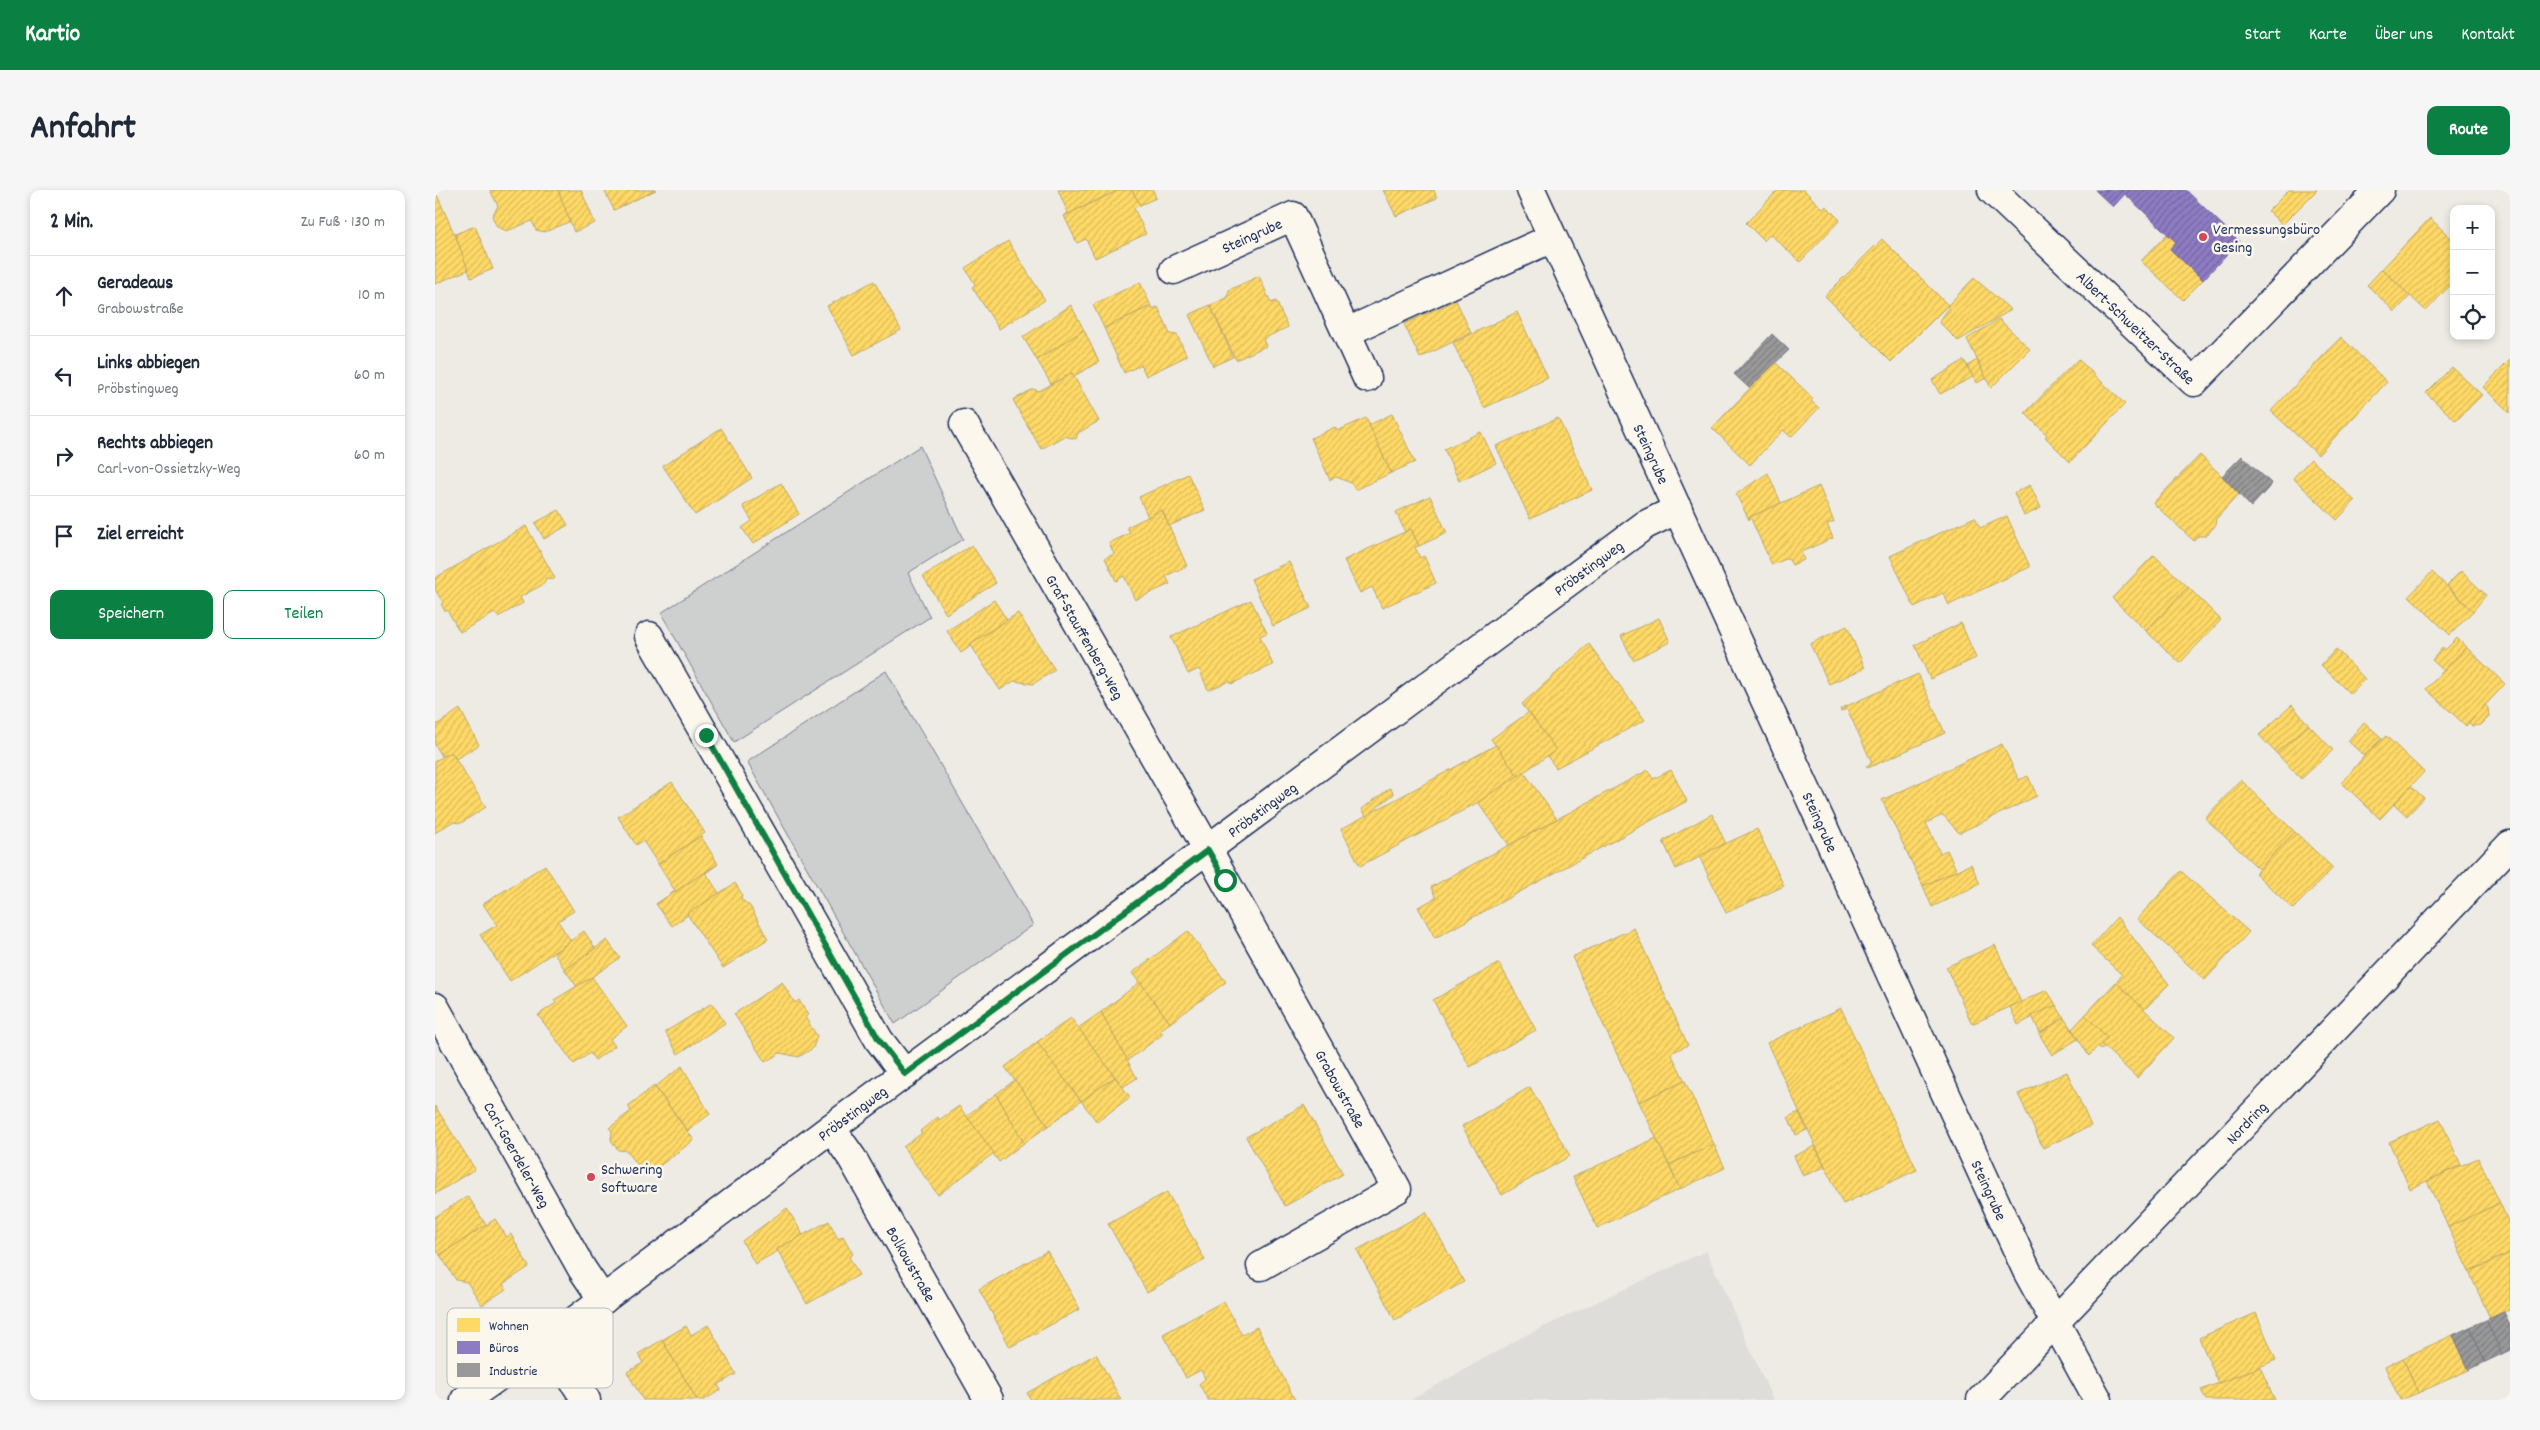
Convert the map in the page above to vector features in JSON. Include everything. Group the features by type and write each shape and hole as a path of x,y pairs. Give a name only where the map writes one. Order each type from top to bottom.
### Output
{"street":[{"name":"Steingrube","path":"1531,190 2027,1271 2098,1400"},
{"name":"Albert-Schweitzer-Straße","path":"1992,190 2194,382 2381,190"},
{"name":"Steingrube","path":"1173,270 1293,216 1367,378"},
{"path":"1347,332 1552,238"},
{"name":"Graf-Stauffenberg-Weg","path":"964,424 1208,850"},
{"name":"Pröbstingweg","path":"592,1308 831,1128 1645,525 1678,509"},
{"path":"649,636 879,1040 905,1074"},
{"name":"Nordring","path":"1981,1400 2510,846"},
{"name":"Grabowstraße","path":"1208,850 1397,1189 1261,1266"},
{"name":"Carl-Goerdeler-Weg","path":"435,1007 582,1269 603,1300"},
{"name":"Bolkowstraße","path":"831,1128 852,1158 989,1400"},
{"name":"Pröbstingweg","path":"465,1400 482,1388"},
{"path":"577,1388 585,1400"}],"shaded area":[{"path":"920,446 963,539 908,573 930,617 734,742 661,613"},
{"path":"886,671 1033,925 895,1024 747,762"},
{"path":"1706,1251 1773,1400 1410,1400 1524,1336"}],"building: Wohnen":[{"path":"490,190 558,190 571,221 545,232 536,230 532,221 507,231 497,227 492,216 498,206"},
{"path":"558,190 581,190 595,223 574,232"},
{"path":"604,190 656,190 614,210"},
{"path":"1058,190 1119,190 1064,216 1068,213"},
{"path":"1119,190 1132,190 1140,205 1134,208 1146,234 1095,258 1086,239 1077,243 1064,216"},
{"path":"1132,190 1153,190 1156,198 1140,205"},
{"path":"1383,190 1434,190 1437,198 1396,216"},
{"path":"1778,190 1804,190 1823,209 1826,206 1840,220 1800,262 1770,234 1764,241 1746,223"},
{"path":"2289,190 2317,190 2282,225 2268,211"},
{"path":"437,195 470,269 435,284 435,196"},
{"path":"2430,218 2450,237 2450,285 2426,311 2382,269"},
{"path":"475,226 493,269 471,278 455,234"},
{"path":"2167,234 2176,242 2170,249 2203,280 2183,300 2141,261"},
{"path":"1882,239 1948,305 1891,362 1825,296"},
{"path":"1008,241 1045,300 999,329 972,287 975,284 965,268"},
{"path":"2382,269 2410,296 2395,312 2367,285"},
{"path":"1259,276 1271,303 1276,301 1288,327 1263,339 1266,346 1236,360 1210,305 1227,298 1229,290"},
{"path":"1974,278 2011,310 1958,341 1939,322 1948,309 1948,305"},
{"path":"874,281 901,330 854,355 827,306"},
{"path":"1140,282 1151,306 1104,328 1093,305"},
{"path":"1456,300 1471,333 1420,358 1404,324"},
{"path":"1071,305 1084,330 1037,360 1023,337"},
{"path":"1210,305 1233,357 1213,366 1189,315"},
{"path":"1151,306 1152,309 1158,307 1170,334 1177,335 1187,356 1146,376 1141,365 1124,373 1104,328"},
{"path":"1517,312 1548,378 1484,408 1453,343"},
{"path":"1999,319 2030,349 1991,388 1967,339"},
{"path":"1084,330 1099,362 1074,376 1072,373 1051,384 1037,360"},
{"path":"2341,337 2387,382 2318,455 2271,411"},
{"path":"2078,359 2125,404 2070,462 2045,437 2047,435 2025,413"},
{"path":"1964,360 1973,377 1940,394 1932,380"},
{"path":"1977,360 1986,378 1977,383 1967,366"},
{"path":"2510,360 2510,413 2483,387"},
{"path":"1775,362 1813,398 1811,401 1819,408 1791,437 1783,430 1750,465 1712,428"},
{"path":"2452,367 2482,395 2456,421 2426,393"},
{"path":"1072,373 1099,421 1078,433 1076,439 1064,436 1041,449 1013,400 1033,389 1039,391"},
{"path":"1392,414 1415,462 1391,473 1369,425"},
{"path":"1366,418 1391,473 1355,490 1351,483 1336,477 1330,480 1311,438 1335,427 1337,431"},
{"path":"1558,418 1592,490 1530,519 1496,446"},
{"path":"721,428 752,478 695,515 663,466"},
{"path":"1481,432 1496,463 1459,481 1444,449"},
{"path":"2200,455 2240,493 2216,519 2215,526 2206,536 2198,536 2194,541 2153,503"},
{"path":"2311,459 2355,501 2337,520 2293,478"},
{"path":"1768,473 1781,503 1750,517 1749,520 1736,494"},
{"path":"1188,474 1205,510 1169,526 1162,510 1148,517 1139,497"},
{"path":"781,483 799,514 753,544 742,528 752,521 743,506"},
{"path":"2030,485 2041,508 2024,516 2014,493"},
{"path":"1819,486 1834,522 1827,524 1833,538 1801,552 1804,560 1792,565 1788,558 1772,565 1750,517"},
{"path":"1430,496 1447,533 1419,546 1411,529 1405,532 1396,512"},
{"path":"559,510 568,525 544,539 535,523"},
{"path":"1162,510 1187,566 1166,576 1170,584 1135,600 1124,576 1116,581 1105,558 1114,554 1109,543 1130,533 1127,527"},
{"path":"2007,516 2030,567 1949,605 1943,593 1914,607 1890,556 1975,517 1980,528"},
{"path":"526,526 555,578 552,580 546,578 544,584 520,597 523,603 498,617 495,613 460,632 447,610 445,611 441,604 443,603 435,589 435,578"},
{"path":"1411,529 1419,546 1415,547 1420,558 1424,556 1436,583 1382,608 1372,587 1360,593 1344,560"},
{"path":"972,545 996,583 946,614 923,576"},
{"path":"2154,555 2188,587 2146,631 2112,598"},
{"path":"1289,562 1311,608 1273,626 1251,579"},
{"path":"2461,571 2486,595 2473,611 2447,585"},
{"path":"2432,572 2473,611 2450,635 2409,596"},
{"path":"2188,587 2221,620 2180,663 2146,631"},
{"path":"994,600 1007,620 970,644 971,646 961,653 947,631"},
{"path":"1251,600 1267,633 1260,636 1273,665 1231,684 1230,681 1208,690 1199,669 1188,674 1171,637"},
{"path":"1018,613 1055,670 1033,684 1014,681 1000,690 970,644"},
{"path":"1659,618 1670,642 1633,660 1621,636"},
{"path":"1961,623 1976,658 1930,679 1915,645"},
{"path":"1847,626 1865,668 1829,684 1810,644"},
{"path":"2457,638 2466,647 2444,671 2432,660 2443,647 2445,650"},
{"path":"1589,644 1645,720 1556,768 1547,756 1556,750 1522,704"},
{"path":"2466,647 2505,684 2466,726 2426,689"},
{"path":"2336,649 2365,679 2350,694 2321,665"},
{"path":"1918,674 1945,733 1868,768 1866,766 1872,763 1847,709 1841,711 1840,709"},
{"path":"2292,705 2309,725 2276,753 2259,735"},
{"path":"2485,705 2488,708 2489,717 2481,725 2472,726 2469,722"},
{"path":"460,709 479,745 456,759 451,752 442,756 435,745 435,726"},
{"path":"1529,712 1556,750 1518,776 1491,739"},
{"path":"2364,722 2382,738 2364,756 2348,741"},
{"path":"2309,725 2333,750 2301,779 2276,753"},
{"path":"2386,736 2424,772 2380,819 2342,783 2364,756"},
{"path":"2002,744 2019,780 2028,776 2037,796 1959,833 1943,815 1926,823 1940,853 1947,850 1957,871 1923,886 1882,800"},
{"path":"1496,745 1518,776 1488,797 1360,866 1341,829"},
{"path":"451,752 486,807 461,823 452,822 435,833 435,761"},
{"path":"1648,770 1653,779 1671,770 1687,801 1435,938 1418,907 1436,898 1431,887"},
{"path":"1524,772 1557,819 1509,845 1478,802"},
{"path":"2241,780 2295,832 2259,869 2205,818"},
{"path":"672,782 705,833 658,864 643,841 636,845 618,817"},
{"path":"2411,786 2424,798 2407,816 2394,804"},
{"path":"1390,788 1394,794 1366,816 1362,809"},
{"path":"1712,814 1726,844 1676,869 1663,841"},
{"path":"1757,829 1784,886 1726,913 1699,856"},
{"path":"2295,832 2333,868 2293,909 2255,873"},
{"path":"701,836 718,864 656,904 675,891 658,864"},
{"path":"718,864 706,873 719,893 672,926 656,904"},
{"path":"1971,864 1980,884 1932,907 1923,886"},
{"path":"545,865 574,911 558,921 571,941 510,981 480,935 497,925 483,904"},
{"path":"2181,871 2249,932 2205,980 2137,919"},
{"path":"735,883 742,894 741,899 750,906 768,939 723,968 687,914"},
{"path":"2117,917 2169,984 2144,1010 2116,982 2122,975 2091,946"},
{"path":"1634,928 1688,1045 1671,1053 1685,1081 1639,1102 1572,957"},
{"path":"584,931 595,948 565,970 554,953"},
{"path":"1188,931 1226,982 1170,1023 1132,973"},
{"path":"607,940 620,958 577,987 565,970"},
{"path":"1995,945 2021,1002 1972,1024 1946,967"},
{"path":"1499,963 1536,1030 1470,1067 1433,1000"},
{"path":"592,977 627,1026 610,1039 615,1046 595,1060 590,1053 574,1064 538,1015 556,1003 554,1000"},
{"path":"782,982 795,1003 799,1000 808,1015 805,1017 817,1036 813,1048 799,1057 780,1053 765,1062 734,1014"},
{"path":"1140,982 1170,1023 1160,1030 1163,1034 1127,1061 1101,1012"},
{"path":"2116,982 2174,1038 2137,1078 2101,1044 2107,1037 2085,1015"},
{"path":"2047,990 2056,1005 2018,1025 2010,1007"},
{"path":"712,1003 725,1023 678,1054 665,1032"},
{"path":"2056,1005 2064,1018 2040,1033 2032,1016"},
{"path":"1841,1008 1917,1170 1843,1204 1767,1043"},
{"path":"1101,1012 1137,1078 1123,1087 1078,1028"},
{"path":"2085,1015 2107,1037 2101,1044 2104,1046 2101,1050 2098,1046 2089,1056 2072,1029"},
{"path":"1071,1018 1115,1077 1081,1101 1037,1042"},
{"path":"2064,1018 2078,1039 2052,1055 2039,1034"},
{"path":"1037,1042 1081,1101 1048,1126 1005,1067"},
{"path":"682,1066 710,1114 688,1131 655,1087"},
{"path":"2067,1072 2091,1126 2043,1148 2018,1094"},
{"path":"1115,1077 1130,1097 1097,1122 1081,1101"},
{"path":"1015,1080 1048,1126 1024,1143 996,1094"},
{"path":"1685,1081 1714,1144 1669,1165 1639,1102"},
{"path":"654,1086 694,1140 646,1176 627,1151 618,1150 611,1140 612,1131 609,1128 631,1111 628,1106"},
{"path":"1530,1087 1570,1156 1502,1195 1462,1126"},
{"path":"996,1094 1024,1143 999,1162 966,1116"},
{"path":"1304,1105 1343,1174 1285,1206 1246,1137"},
{"path":"435,1106 475,1169 435,1194"},
{"path":"959,1106 994,1153 938,1195 903,1147 922,1133 920,1131 938,1117 939,1120"},
{"path":"1799,1112 1807,1130 1796,1135 1788,1117"},
{"path":"2440,1119 2461,1165 2410,1189 2389,1142"},
{"path":"1656,1138 1680,1189 1597,1228 1573,1177"},
{"path":"1714,1144 1725,1168 1680,1189 1669,1165"},
{"path":"1815,1146 1825,1167 1803,1176 1794,1156"},
{"path":"2478,1158 2500,1203 2448,1227 2427,1181"},
{"path":"1167,1192 1205,1260 1147,1292 1108,1224"},
{"path":"468,1196 486,1225 440,1255 435,1248 435,1217"},
{"path":"2500,1203 2510,1226 2510,1253 2469,1272 2448,1227"},
{"path":"787,1208 803,1235 755,1264 742,1241"},
{"path":"1426,1212 1464,1282 1395,1320 1357,1250"},
{"path":"495,1219 507,1237 511,1234 529,1267 503,1284 506,1289 482,1305 467,1282 456,1280 440,1255"},
{"path":"829,1221 838,1239 843,1236 853,1254 849,1257 859,1275 807,1304 777,1249"},
{"path":"1047,1251 1080,1309 1010,1347 979,1289"},
{"path":"2510,1253 2510,1309 2490,1318 2469,1272"},
{"path":"1224,1301 1242,1335 1257,1327 1295,1400 1208,1400 1199,1384 1205,1379 1201,1370 1186,1378 1163,1334"},
{"path":"2256,1313 2276,1360 2219,1384 2199,1338"},
{"path":"708,1325 736,1374 718,1385 721,1390 704,1400 697,1400 662,1340 686,1326 691,1335"},
{"path":"2453,1335 2469,1370 2418,1393 2403,1358"},
{"path":"662,1340 697,1400 643,1400 627,1372 643,1363 638,1354"},
{"path":"1096,1354 1121,1400 1031,1400 1027,1393"},
{"path":"2403,1358 2418,1393 2400,1400 2385,1367"},
{"path":"2260,1367 2275,1400 2206,1400 2201,1390"}],"building: Büros":[{"name":"Vermessungsbüro Gesing","path":"2095,190 2186,190 2239,241 2203,280 2170,249 2176,242 2125,194 2113,207"}],"building: Industrie":[{"path":"1772,334 1789,350 1749,388 1734,374"},
{"path":"2242,456 2272,484 2251,507 2222,476"},
{"path":"2504,1312 2510,1325 2510,1350 2502,1354 2486,1320"},
{"path":"2486,1320 2502,1354 2485,1362 2470,1327"},
{"path":"2470,1327 2485,1362 2469,1370 2453,1335"}],"place":[{"name":"Vermessungsbüro Gesing","path":"2203,237"},
{"name":"Schwering Software","path":"591,1177"}],"route":[{"path":"706,735 879,1040 905,1074 1208,850 1225,880"}]}
